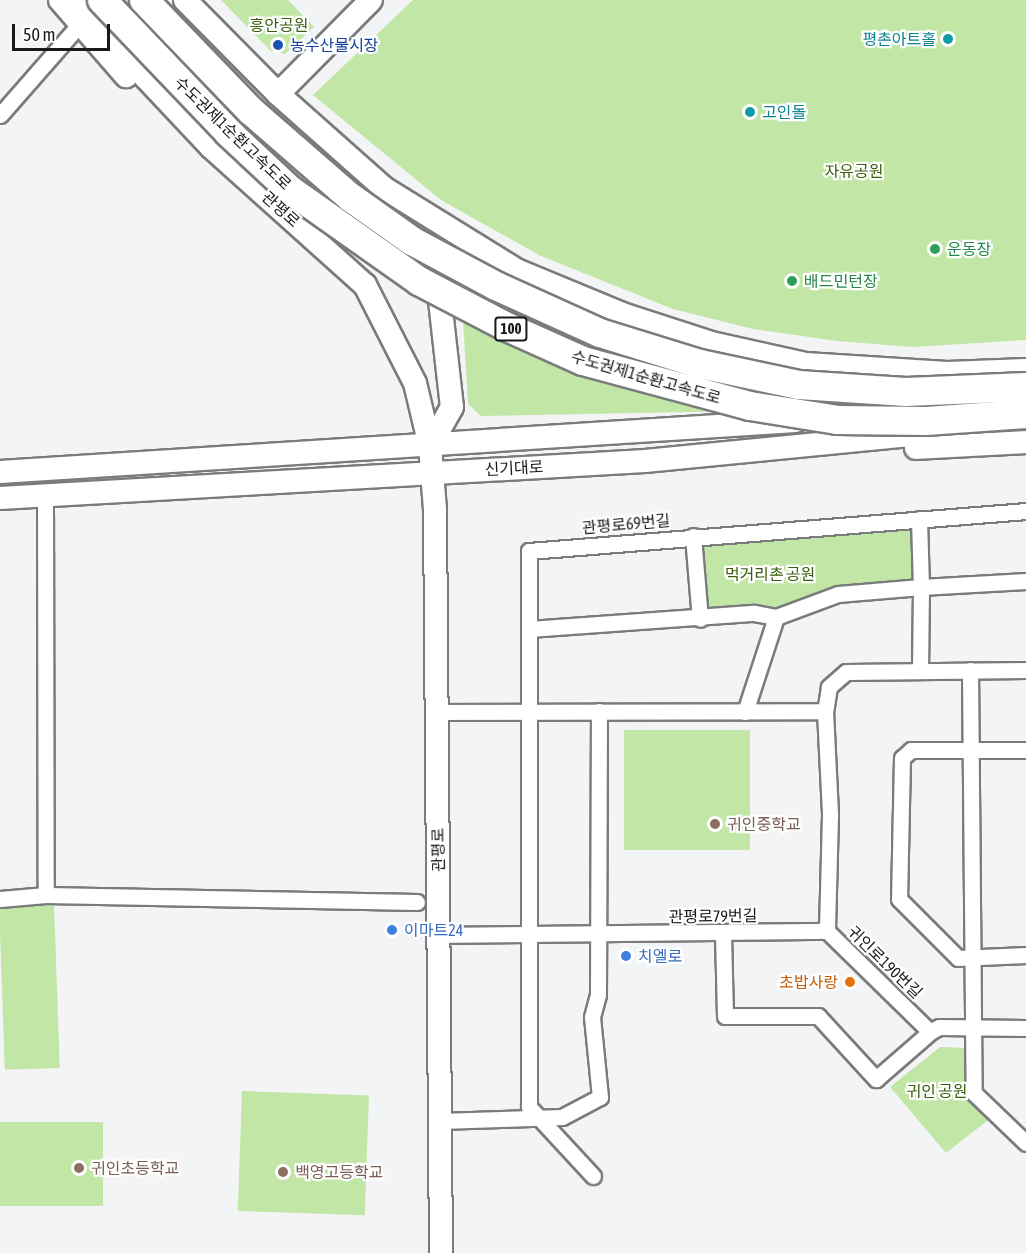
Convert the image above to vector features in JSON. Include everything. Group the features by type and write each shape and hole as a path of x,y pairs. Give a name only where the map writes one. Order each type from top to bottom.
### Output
{"highway":[{"name":"수도권제1순환고속도로","path":"144,0 251,111 350,197 412,241 475,275 600,333 700,364 799,385 906,392 1026,387"},
{"name":"수도권제1순환고속도로","path":"91,7 290,190 419,281 507,327 583,361 750,406 837,420 926,421 1026,414"}],"street":[{"path":"55,0 91,7"},
{"path":"60,0 91,7 195,149 365,285"},
{"path":"156,0 209,54 334,172 435,256 613,332 710,361 807,381 1026,403"},
{"path":"177,0 209,54"},
{"path":"185,0 278,94 384,188 516,270 621,314 711,343 806,364 869,371 1026,370"},
{"path":"278,94 370,0"},
{"path":"0,115 91,7"},
{"name":"관평로","path":"91,7 146,78 211,147 365,285 415,383 430,446 432,472 440,935 441,1253"},
{"path":"384,188 435,256 452,407 430,446"},
{"name":"신기대로","path":"0,472 430,446 1026,403"},
{"name":"신기대로","path":"0,498 645,461 1026,424"},
{"path":"971,446 1026,430"},
{"path":"645,461 1026,442"},
{"path":"45,496 46,895"},
{"path":"693,536 1026,512"},
{"path":"920,519 920,670"},
{"name":"관평로69번길","path":"530,936 529,551 693,536 700,619"},
{"path":"529,629 700,619 754,613 776,617 838,594 1026,580"},
{"path":"746,712 776,617"},
{"name":"귀인로190번길","path":"930,1032 827,931 830,816 825,711 829,687 842,674 920,670 1026,670"},
{"path":"970,670 974,1093 1026,1143"},
{"path":"436,711 825,711"},
{"path":"440,1121 542,1120 562,1117 600,1097 592,1017 598,995 599,711"},
{"path":"1026,750 911,750 902,758 899,899 958,958 1026,955"},
{"path":"0,899 46,895 417,902"},
{"name":"관평로79번길","path":"440,935 530,936 827,931"},
{"path":"723,934 725,1016 818,1016 876,1079 930,1032 939,1027 1026,1028"},
{"path":"530,936 529,1107 593,1176"}],"green space":[{"name":"흥안공원","path":"221,0 288,0 314,27 285,54 271,51"},
{"name":"자유공원","path":"413,0 1026,0 1026,340 913,347 837,341 753,329 673,309 541,256 441,200 313,95"},
{"path":"460,269 608,339 891,396 893,408 481,416 468,404"},
{"name":"먹거리촌 공원","path":"916,524 915,581 775,614 708,613 702,542"},
{"path":"624,730 750,730 750,850 624,850"},
{"path":"54,903 60,1068 5,1070 0,905"},
{"name":"귀인 공원","path":"940,1047 969,1048 970,1095 992,1117 946,1153 890,1087"},
{"path":"242,1091 369,1095 365,1215 238,1211"},
{"path":"0,1122 103,1122 103,1206 0,1206"}],"place":[{"name":"평촌아트홀","path":"948,39"},
{"name":"농수산물시장","path":"278,45"},
{"name":"고인돌","path":"750,112"},
{"name":"운동장","path":"935,249"},
{"name":"배드민턴장","path":"792,281"},
{"name":"귀인중학교","path":"715,824"},
{"name":"이마트24","path":"392,930"},
{"name":"치엘로","path":"626,956"},
{"name":"초밥사랑","path":"850,982"},
{"name":"귀인초등학교","path":"79,1168"},
{"name":"백영고등학교","path":"283,1172"}]}
